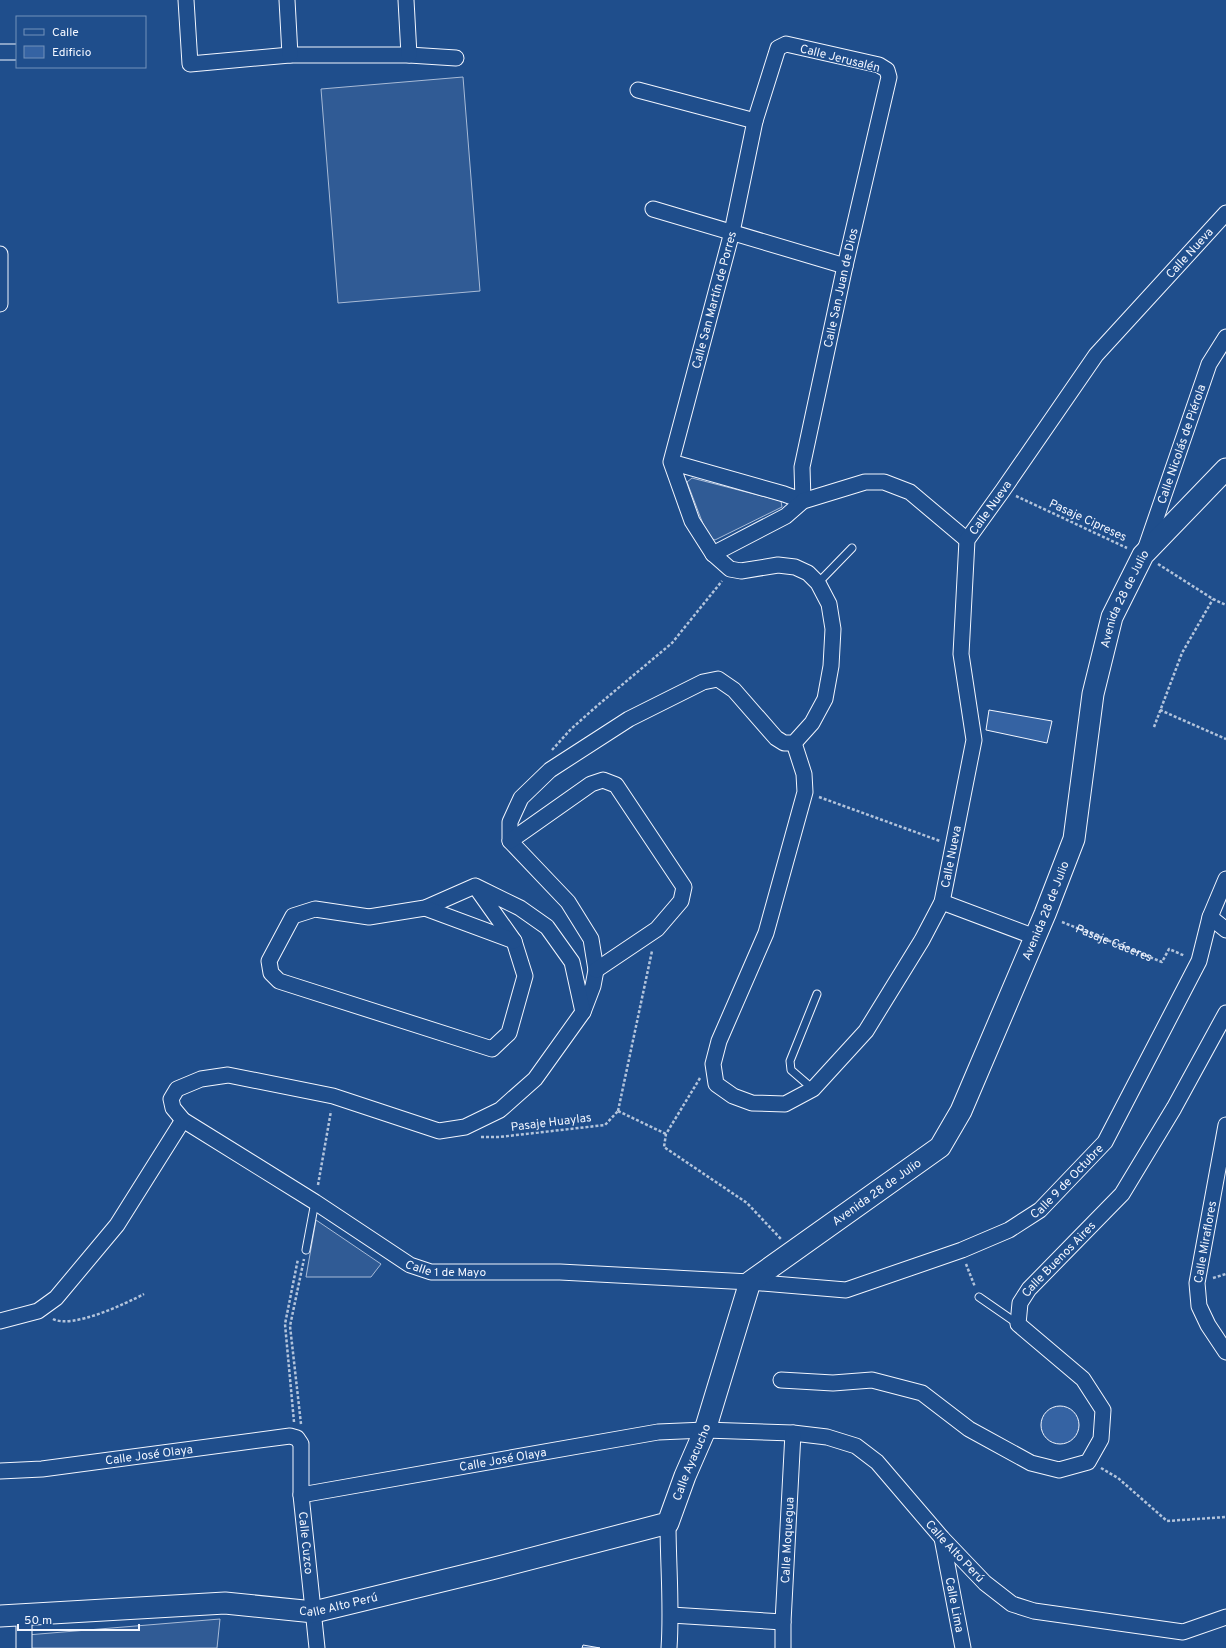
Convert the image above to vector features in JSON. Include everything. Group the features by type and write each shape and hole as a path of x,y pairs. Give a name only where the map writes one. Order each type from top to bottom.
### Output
{"street":[{"path":"186,0 190,64 290,55 409,55 456,58"},
{"path":"287,0 290,55"},
{"path":"406,0 409,55"},
{"name":"Calle Jerusalén","path":"786,44 879,65 887,70 889,76"},
{"name":"Calle San Martín de Porres","path":"671,462 732,232 755,121 778,48 786,44"},
{"path":"0,52 16,52"},
{"name":"Calle San Juan de Dios","path":"803,501 802,467 845,266 889,76"},
{"path":"638,90 755,121"},
{"path":"653,209 845,266"},
{"name":"Calle Nueva","path":"794,743 804,774 805,792 766,933 719,1041 713,1064 716,1084 733,1096 752,1104 785,1104 813,1089 866,1031 922,940 942,902 974,740 961,654 967,540 1096,355 1226,213"},
{"path":"0,254 0,304"},
{"name":"Calle Nicolás de Piérola","path":"1144,555 1209,364 1226,337"},
{"path":"671,462 784,494 803,501"},
{"path":"0,1321 38,1311 56,1298 117,1225 183,1120 173,1108 171,1099 177,1089 201,1079 228,1075 333,1096 438,1131 465,1127 500,1110 535,1079 583,1012 593,986 596,970 591,939 568,902 510,841 510,822 521,798 550,770 629,719 703,682 718,679 734,690 776,738 784,743 794,743 812,723 825,699 831,666 833,629 829,604 818,583 808,573 795,567 778,565 741,571 730,569 713,554 692,521 671,462"},
{"name":"Avenida 28 de Julio","path":"750,1282 940,1147 962,1111 1045,914 1074,839 1093,694 1112,617 1144,555 1226,469"},
{"path":"713,554 786,516 803,501 864,482 884,482 910,492 967,540"},
{"path":"510,841 591,784 604,780 616,785 663,855 684,887 681,901 657,929 596,970"},
{"name":"Calle 9 de Octubre","path":"750,1282 846,1290 962,1250 1009,1230 1040,1210 1105,1142 1199,961 1210,917 1226,879"},
{"path":"475,886 514,941 525,976 509,1033 492,1049 279,981 271,973 269,961 293,916 315,909 369,917 424,908 475,886 520,908 547,927 572,962 583,1012"},
{"path":"942,902 1035,937"},
{"path":"424,908 514,941"},
{"path":"1210,917 1226,930"},
{"name":"Calle Buenos Aires","path":"1018,1324 1020,1303 1029,1289 1122,1194 1174,1108 1226,1013"},
{"name":"Calle 1 de Mayo","path":"183,1120 315,1202 410,1265 431,1272 560,1272 750,1282"},
{"name":"Calle Miraflores","path":"1226,1125 1196,1283 1199,1306 1208,1325 1226,1352"},
{"name":"Calle Ayacucho","path":"669,1648 671,1616 668,1561 668,1523 685,1476 705,1430 750,1282"},
{"path":"781,1380 833,1383 872,1380 922,1392 969,1429 1031,1463 1059,1470 1088,1462 1101,1439 1103,1410 1083,1379 1018,1324"},
{"name":"Calle José Olaya","path":"302,1495 658,1432 705,1430"},
{"name":"Calle Alto Perú","path":"705,1430 793,1433 827,1437 856,1446 877,1462 942,1538 984,1583 1012,1604 1034,1611 1183,1632 1226,1617"},
{"name":"Calle Moquegua","path":"783,1648 783,1622 793,1433"},
{"name":"Calle José Olaya","path":"0,1471 42,1469 290,1436 297,1438"},
{"name":"Calle Cuzco","path":"297,1438 301,1444 302,1495 317,1648"},
{"name":"Calle Alto Perú","path":"0,1616 225,1603 314,1612 491,1569 668,1523"},
{"name":"Calle Lima","path":"942,1538 964,1648"},
{"path":"24,1615 24,1648"},
{"path":"671,1616 783,1622"}],"lane":[{"path":"818,583 852,548"},
{"path":"813,1089 791,1070 790,1061 817,994"},
{"path":"306,1250 315,1202"},
{"path":"979,1297 1018,1324"}],"path":[{"name":"Pasaje Cipreses","path":"1003,490 1144,555 1213,599 1226,605"},
{"path":"550,770 552,749 598,705 672,643 730,569"},
{"path":"1154,727 1182,653 1213,599"},
{"path":"1160,710 1226,739"},
{"path":"805,792 952,846"},
{"name":"Pasaje Cáceres","path":"1045,914 1162,962 1169,949 1199,961"},
{"path":"648,967 618,1111 666,1134"},
{"path":"713,1064 699,1079 666,1134 664,1146 748,1203 794,1252"},
{"path":"315,1202 333,1096"},
{"name":"Pasaje Huaylas","path":"499,1137 606,1125 618,1111"},
{"path":"297,1438 302,1424 290,1326 306,1250"},
{"path":"297,1438 285,1324 299,1255 306,1250"},
{"path":"962,1250 971,1279 979,1297"},
{"path":"38,1311 56,1321 83,1319 119,1307 144,1294"},
{"path":"1088,1462 1118,1478 1167,1522 1226,1517"}],"shaded area":[{"path":"463,77 480,291 338,303 321,89"},
{"path":"692,478 781,501 782,507 715,540 708,537 687,482"},
{"path":"316,1220 381,1264 371,1277 306,1277"},
{"path":"220,1619 217,1648 27,1648 27,1635"}],"building":[{"path":"989,710 1052,721 1047,743 986,730"},
{"path":"1056,1406 1064,1406 1071,1409 1076,1414 1079,1425 1076,1436 1071,1441 1064,1444 1056,1444 1049,1441 1044,1436 1041,1429 1041,1421 1044,1414 1049,1409"},
{"path":"583,1645 600,1648 582,1648"}]}
